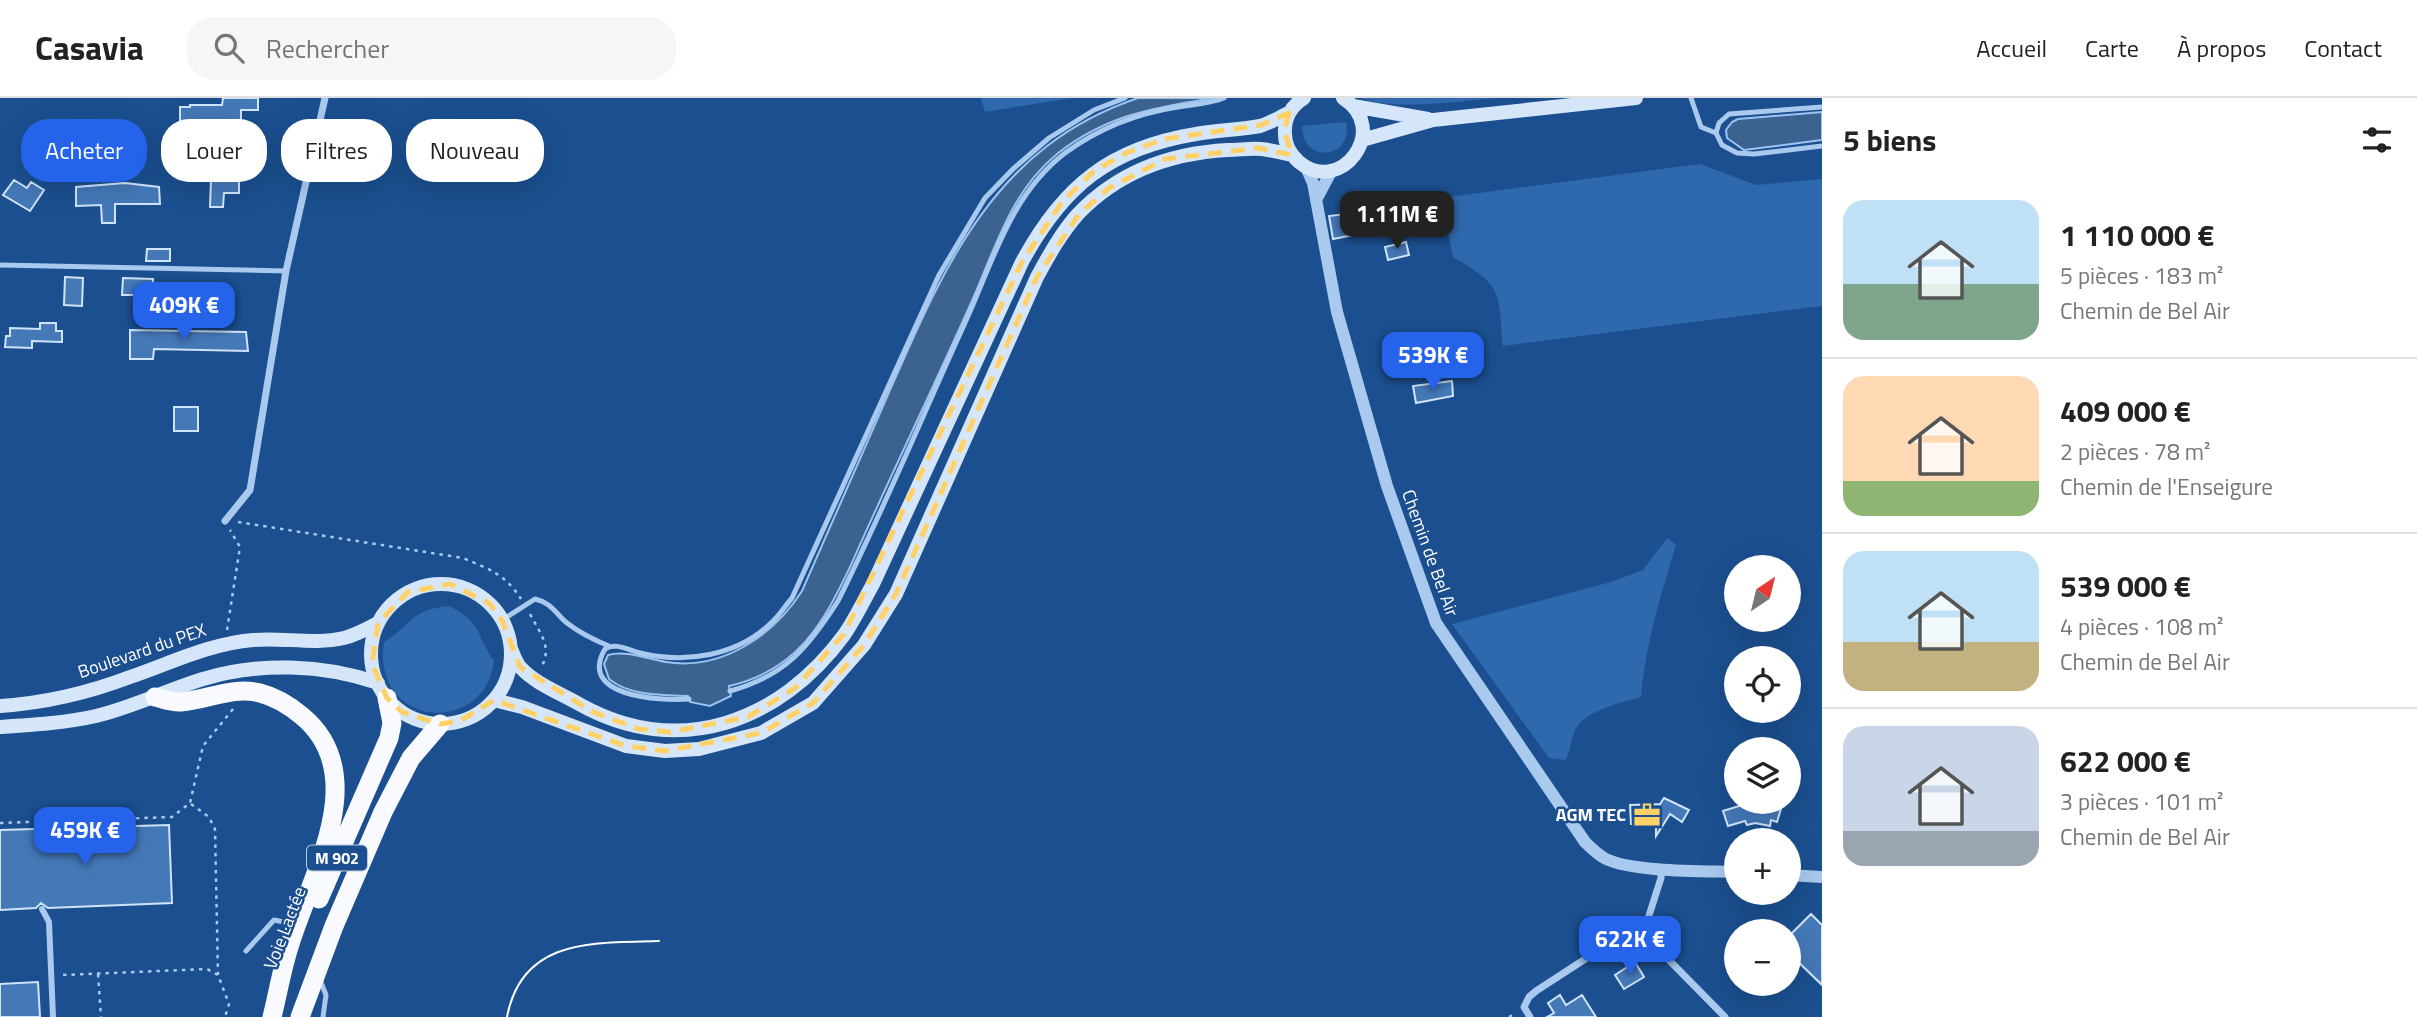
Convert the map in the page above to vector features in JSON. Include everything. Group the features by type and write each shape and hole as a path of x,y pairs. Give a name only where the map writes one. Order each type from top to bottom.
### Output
{"highway":[{"name":"Voie Lactée","path":"273,1017 303,934 389,737 392,723 382,691"},
{"path":"155,697 179,702 225,692 259,692 291,707 312,724 328,747 337,780 335,810 289,945 273,1017"},
{"name":"M 902","path":"300,1017 334,926 383,812 411,758 440,724"}],"main road":[{"path":"1362,140 1433,120 1636,98"},
{"path":"1298,101 1284,130 1288,148 1306,167 1317,171 1332,170 1348,163 1355,156 1362,140 1362,122 1348,102"},
{"path":"511,649 510,667 504,685 494,700 478,713 460,721 440,724 420,720 402,712 382,691 372,664 372,643 378,623 390,605 408,592 428,585 450,584 471,591 489,603 502,620 520,667 535,679 593,712 639,729 670,732 697,729 748,717 795,688 844,634 873,584 1022,262 1035,237 1062,202 1094,171 1126,153 1164,139 1261,125 1298,101"},
{"path":"1348,102 1433,120"},
{"path":"494,700 522,707 626,746 665,751 699,749 761,733 813,704 864,645 897,594 1037,277 1052,247 1079,214 1108,188 1165,159 1209,151 1258,149 1292,155"},
{"name":"Boulevard du PEX","path":"0,706 33,704 108,685 206,648 227,643 344,638 378,623"},
{"path":"0,727 96,716 204,678 244,671 279,668 328,670 382,691"}],"street":[{"path":"225,521 250,490 286,271 325,98"},
{"name":"Chemin de Bel Air","path":"1306,167 1313,183 1337,312 1387,486 1436,623 1585,842 1608,860 1661,868 1724,871"},
{"path":"1316,200 1332,170"},
{"path":"1645,928 1661,878 1661,868"},
{"path":"1801,876 1822,877"},
{"path":"42,909 49,922 53,1017"},
{"path":"1530,1017 1524,1007 1529,997 1636,926 1645,928 1667,958 1725,1017"}],"lane":[{"path":"502,620 535,599 547,601 566,623 608,646 674,658 727,651 770,624 792,598 939,275 985,198 1049,138 1094,110 1125,98"},
{"path":"730,691 772,675 797,656 817,634 838,601 978,295 1007,224 1029,190 1065,153 1111,126 1141,115 1224,98"},
{"path":"1690,98 1700,127 1716,133 1722,145 1737,153 1754,154 1822,146"},
{"path":"1716,133 1719,123 1729,114 1822,107"},
{"path":"0,265 286,271"},
{"path":"608,646 599,659 598,671 605,684 644,697 689,699"},
{"path":"246,951 274,920 292,925 301,913"},
{"path":"317,972 326,995 323,1017"}],"path":[{"path":"225,521 463,558 497,572 512,584 547,648 547,657 539,671"},
{"path":"225,521 240,547 227,630"},
{"path":"0,823 172,817 190,803 203,746 236,702"},
{"path":"190,803 209,817 215,829 218,975 229,1004 225,1017"},
{"path":"63,975 207,969 218,975"},
{"path":"98,974 101,1017"}],"highlighted area":[{"path":"1289,113 1284,130 1292,155 1258,148 1165,159 1109,188 1079,214 1037,277 896,594 864,645 813,703 761,733 665,751 626,746 494,700 460,721 440,724 402,712 387,698 372,664 378,623 408,592 450,584 489,603 502,620 520,667 593,712 639,729 670,732 748,717 795,688 844,634 1022,262 1062,202 1094,171 1126,153 1164,139 1261,125"}],"shaded area":[{"path":"981,98 1071,98 985,112"},
{"path":"1138,98 1215,98 1172,105 1113,121 1057,154 1028,184 1007,219 841,586 830,607 805,642 773,669 753,679 729,686 731,696 710,706 690,702 688,696 636,692 609,679 604,664 608,655 629,654 666,662 706,661 744,647 761,636 790,607 802,591 930,302 979,217 1010,180 1046,147 1088,120"},
{"path":"1361,98 1496,98 1408,105"},
{"path":"1822,112 1822,140 1744,150 1727,138 1726,130 1738,119"},
{"path":"1346,122 1343,144 1336,150 1318,152 1310,147 1305,139 1302,126"},
{"path":"1700,164 1756,185 1822,179 1822,306 1503,346 1495,292 1482,276 1453,257 1441,198"},
{"path":"1667,538 1676,545 1650,639 1641,697 1613,705 1585,719 1574,733 1565,760 1549,758 1452,624 1611,582 1643,570"},
{"path":"449,606 473,624 494,661 486,686 471,702 451,711 430,712 410,706 394,692 385,670 384,642 419,614"}],"building":[{"path":"223,98 258,98 258,110 241,110 241,119 180,119 180,107 222,105"},
{"path":"14,180 27,188 31,182 44,190 30,211 3,195"},
{"path":"211,182 239,182 239,193 224,193 223,207 210,207"},
{"path":"125,183 159,187 160,204 115,204 115,223 102,223 101,205 76,206 76,187"},
{"path":"1370,211 1374,231 1333,239 1329,216"},
{"path":"1406,242 1409,255 1388,260 1385,247"},
{"path":"147,249 170,249 170,261 146,261"},
{"path":"65,277 83,278 82,306 64,305"},
{"path":"123,278 153,279 153,295 122,295"},
{"path":"217,283 216,298 197,298 198,284"},
{"path":"40,323 56,323 56,331 62,331 62,342 32,341 32,348 5,347 10,328 40,329"},
{"path":"130,330 246,332 248,351 154,349 153,359 130,359"},
{"path":"1452,381 1453,396 1416,403 1413,386"},
{"path":"174,407 198,407 198,431 174,431"},
{"path":"1664,798 1689,810 1682,822 1670,814 1656,836 1656,828 1649,824 1631,824 1630,805 1660,804"},
{"path":"1724,814 1779,814 1777,822 1771,820 1770,826 1755,823 1747,825 1745,821 1728,826"},
{"path":"169,825 172,903 48,908 41,903 36,908 0,910 0,830"},
{"path":"1811,914 1822,925 1822,985 1801,965 1801,924"},
{"path":"1635,962 1644,977 1624,989 1615,975"},
{"path":"38,982 40,1017 0,1017 0,984"},
{"path":"1560,995 1566,1005 1582,995 1596,1017 1547,1017 1554,1013 1548,1003"}],"tram line":[{"path":"507,1017 515,991 528,972 545,958 587,945 659,941"}],"place":[{"name":"AGM TEC","path":"1647,815"}]}
